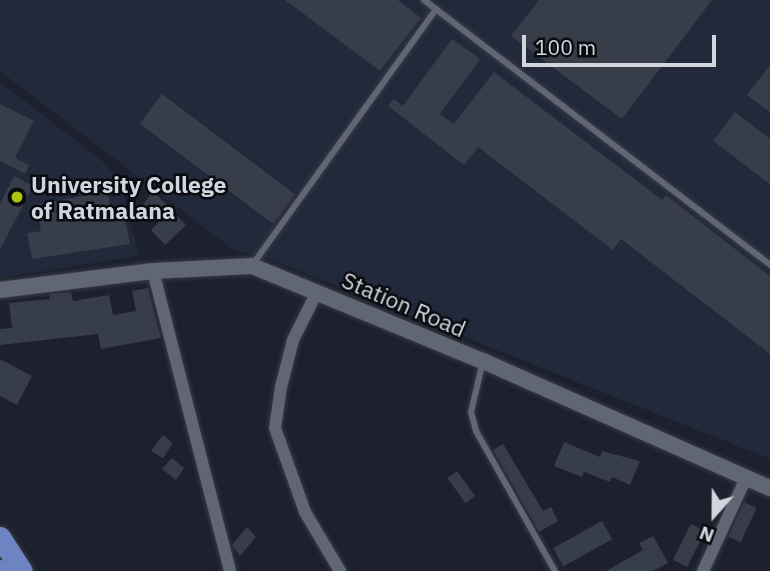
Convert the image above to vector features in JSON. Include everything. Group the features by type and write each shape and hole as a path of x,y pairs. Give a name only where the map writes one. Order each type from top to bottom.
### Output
{"highway":[{"path":"0,537 22,571"}],"street":[{"name":"Station Road","path":"0,290 153,271 252,266 483,361 770,488"},
{"path":"153,271 230,571"},
{"path":"317,292 293,340 281,387 275,428 305,512 340,571"},
{"path":"703,571 746,478"}],"lane":[{"path":"424,0 770,265"},
{"path":"252,266 436,9"},
{"path":"483,361 471,412 476,431 555,571"}],"shaded area":[{"path":"0,0 770,0 770,459 259,255 235,251 0,71"},
{"path":"0,82 101,160 119,179 139,256 0,278"}],"building":[{"path":"285,0 398,0 421,18 380,71"},
{"path":"539,0 712,0 622,119 511,36"},
{"path":"452,39 480,59 440,114 454,124 494,72 662,200 666,195 770,276 770,354 621,239 613,250 478,147 464,165 388,106 394,99 403,106"},
{"path":"770,65 770,112 747,95"},
{"path":"162,94 295,195 273,224 140,124"},
{"path":"0,104 34,121 15,158 29,165 25,174 0,161"},
{"path":"735,112 770,139 770,184 713,141"},
{"path":"14,176 33,186 0,250 0,204"},
{"path":"153,191 186,225 165,245 151,230 159,222 143,205"},
{"path":"108,192 112,221 125,219 130,244 32,259 27,233 41,231 36,204"},
{"path":"148,288 161,338 101,349 98,334 0,345 0,329 12,328 9,303 50,299 49,294 71,292 73,301 109,295 113,315 136,311 132,291"},
{"path":"0,359 32,376 17,405 0,396"},
{"path":"163,435 173,443 163,458 151,451"},
{"path":"564,442 600,457 602,451 640,461 630,485 612,477 610,482 584,472 582,477 554,466"},
{"path":"503,444 543,511 551,507 558,521 539,532 493,450"},
{"path":"172,458 184,468 176,480 162,469"},
{"path":"457,471 475,496 466,503 447,478"},
{"path":"744,502 757,508 741,542 728,536"},
{"path":"602,521 612,539 563,567 553,548"},
{"path":"691,524 705,531 687,567 673,560"},
{"path":"247,527 256,537 240,556 232,545"},
{"path":"653,536 668,563 653,571 606,571 643,550 639,543"}],"place":[{"name":"University College of Ratmalana","path":"17,197"}]}
